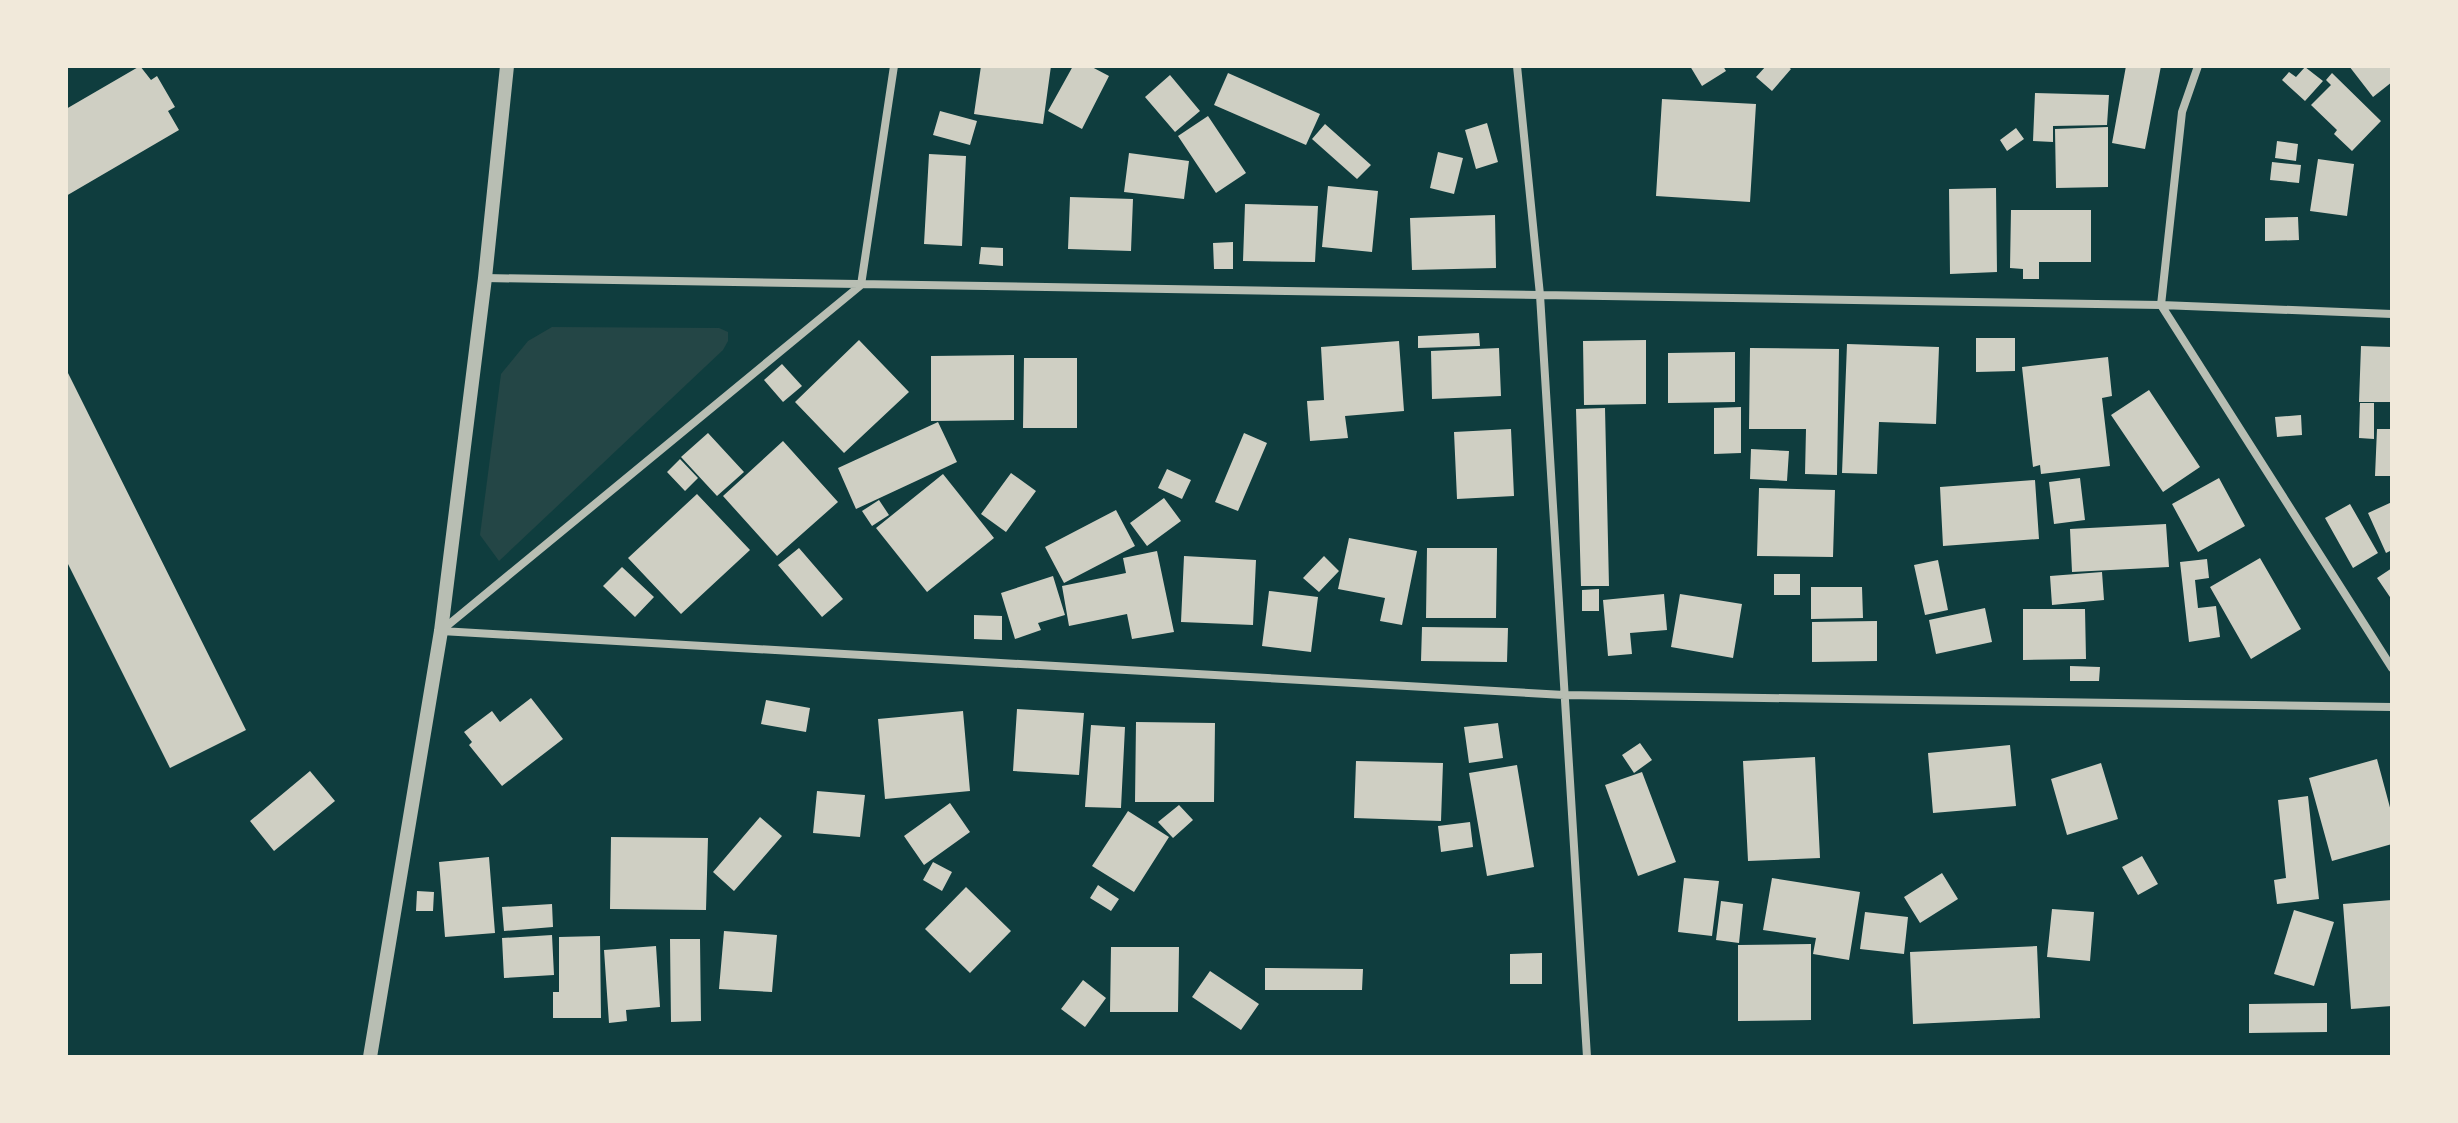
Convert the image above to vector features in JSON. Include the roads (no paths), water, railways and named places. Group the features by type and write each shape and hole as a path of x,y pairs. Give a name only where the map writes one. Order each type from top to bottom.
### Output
{"street":[{"path":"370,1057 441,631 485,278 507,66"},
{"path":"441,631 861,285 894,66"},
{"path":"1517,66 1540,295 1587,1057"},
{"path":"2198,66 2182,112 2161,305 2392,668"},
{"path":"485,278 2161,305 2392,314"},
{"path":"441,631 1564,695 2392,707"}]}
